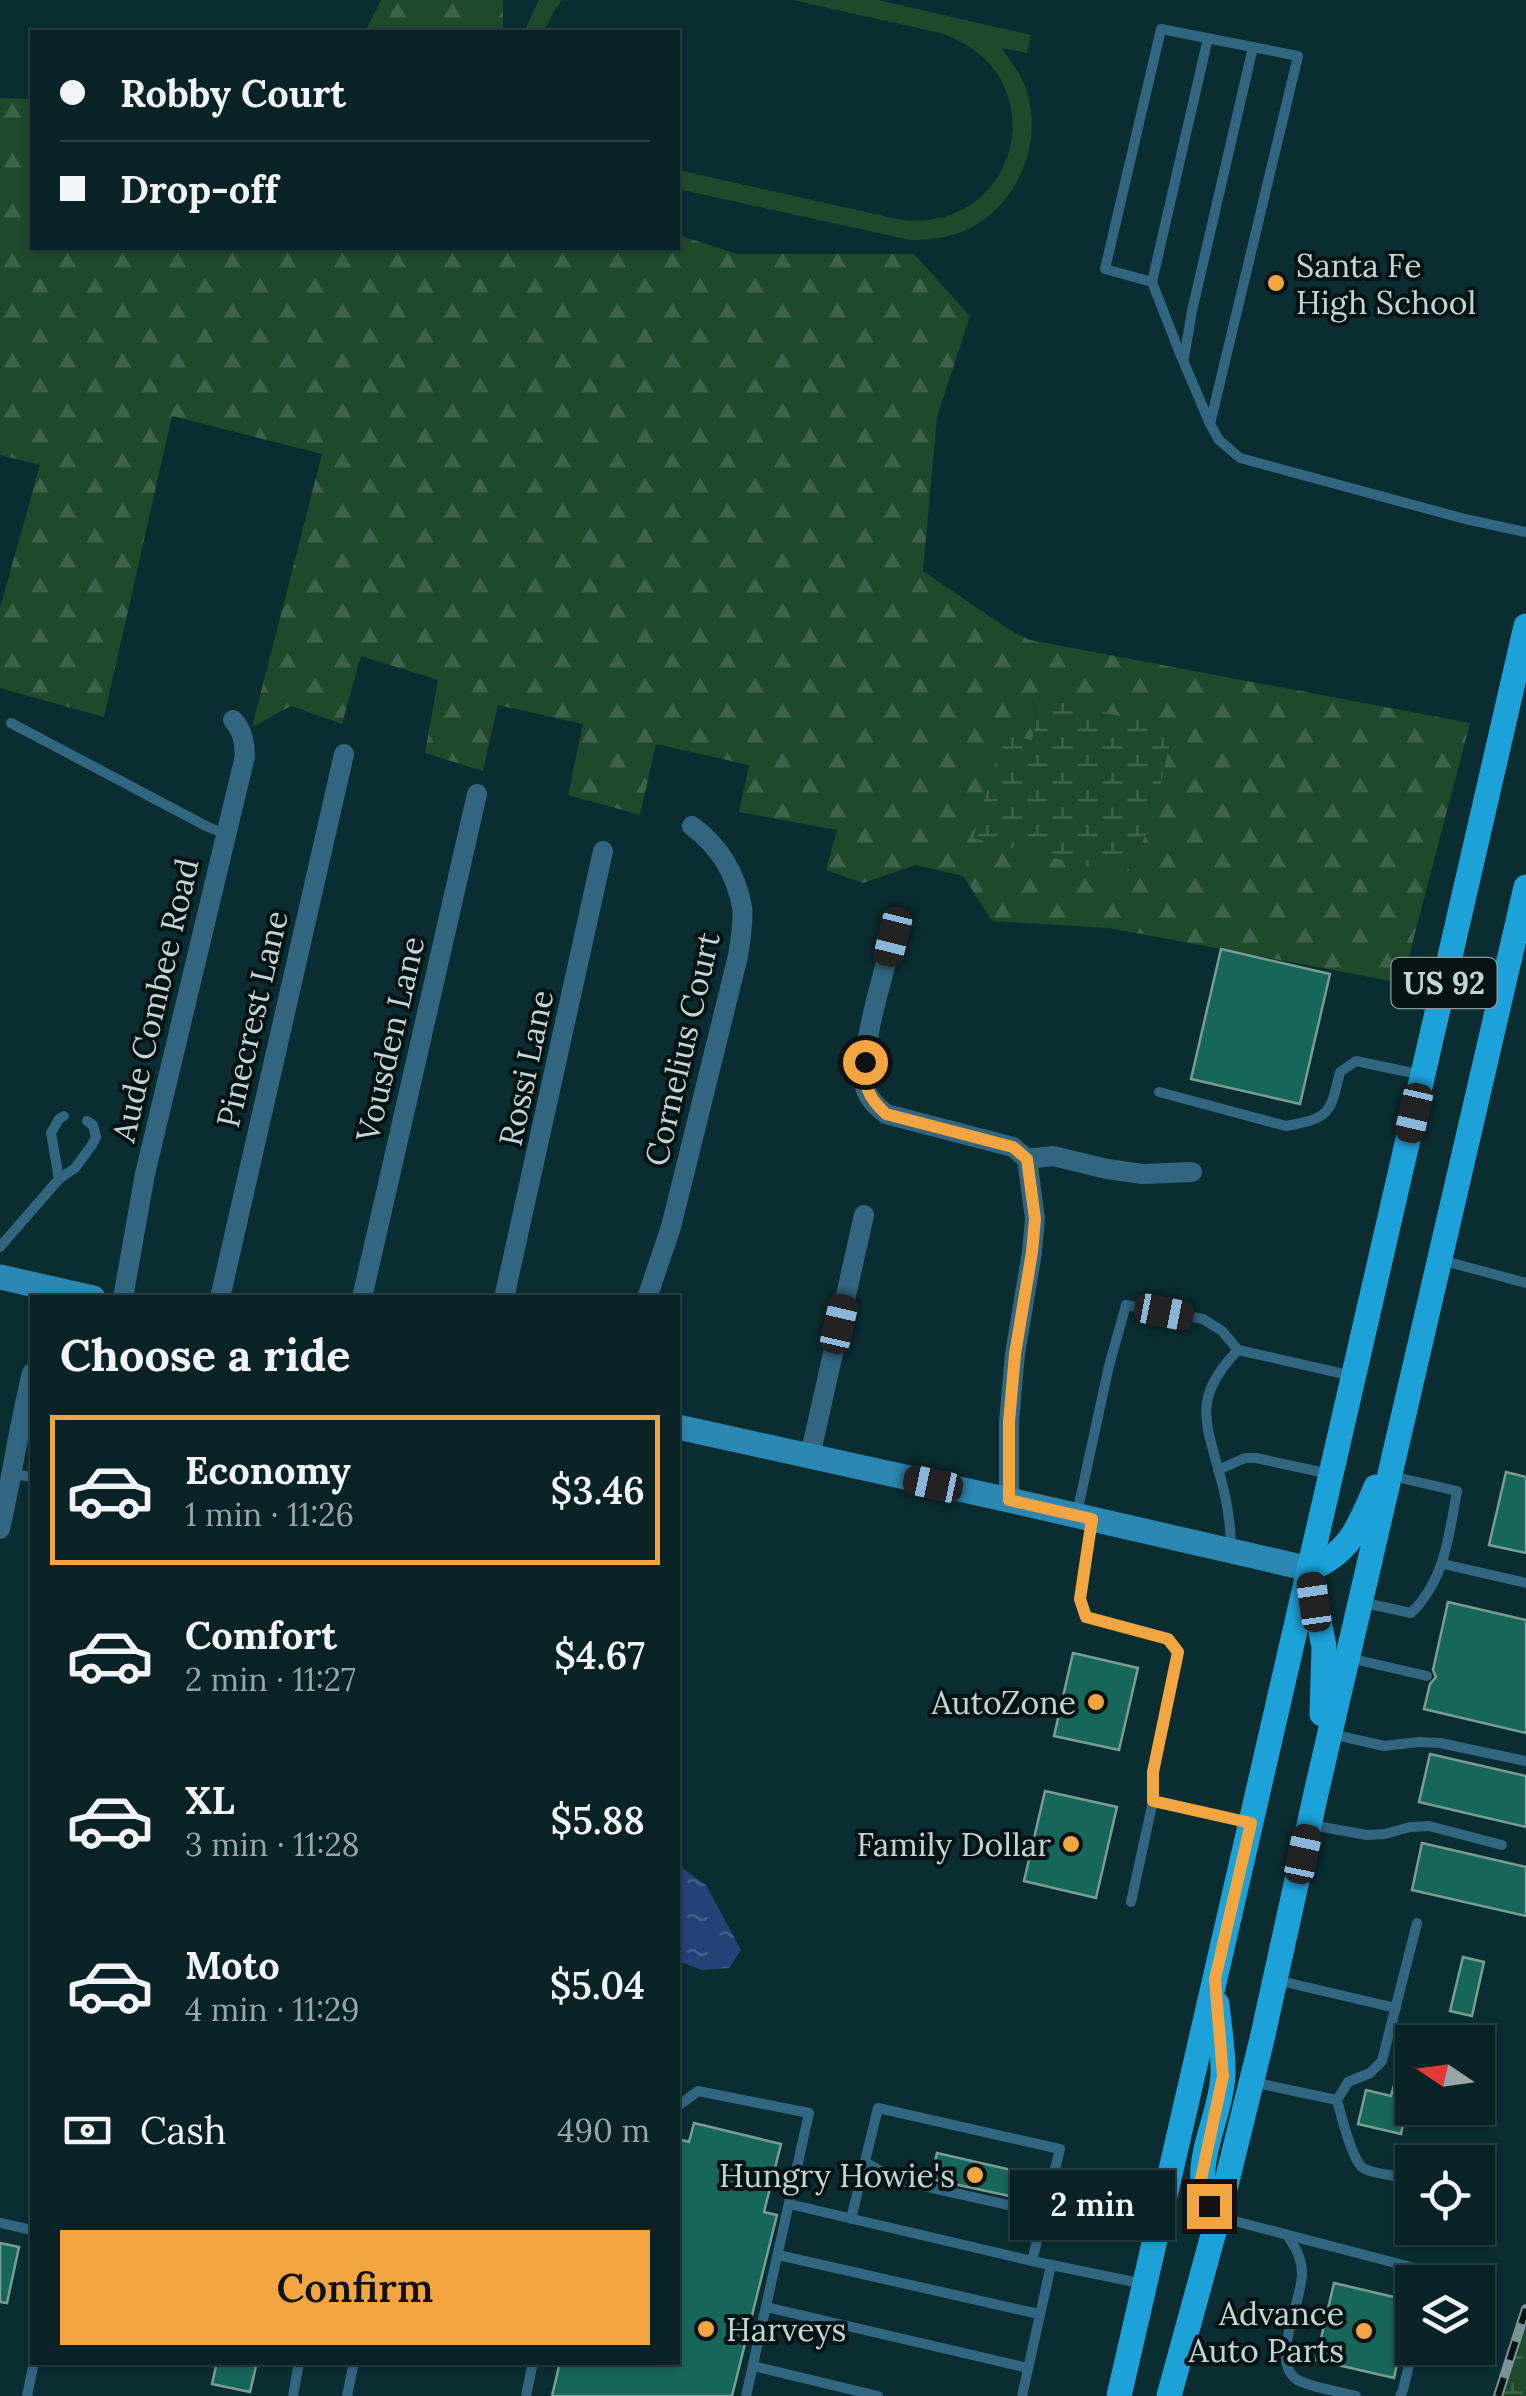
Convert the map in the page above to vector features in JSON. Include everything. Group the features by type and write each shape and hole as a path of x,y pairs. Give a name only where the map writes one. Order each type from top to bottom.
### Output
{"main road":[{"name":"US 92","path":"1119,2396 1526,626"},
{"path":"1508,706 1526,672"},
{"name":"US 92","path":"1168,2396 1251,2082 1440,1260 1521,932 1526,887"},
{"path":"1317,1789 1324,1647 1310,1569 1335,1557 1348,1545 1402,1428"},
{"path":"1215,1979 1223,2076 1201,2179 1209,2206 1218,2217"}],"street":[{"name":"Aude Combee Road","path":"124,1295 145,1174 245,756 240,728 233,720"},
{"name":"Pinecrest Lane","path":"221,1295 344,754"},
{"name":"Vousden Lane","path":"363,1295 477,794"},
{"name":"Cornelius Court","path":"648,1295 671,1227 738,956 743,910 731,870 709,839 692,826"},
{"name":"Rossi Lane","path":"505,1295 603,851"},
{"path":"893,937 870,1025 865,1062 866,1089 871,1100 886,1114 1013,1147 1027,1159 1035,1219 1015,1354 1009,1422 1009,1500"},
{"path":"1027,1159 1053,1156 1144,1174 1192,1172"},
{"path":"810,1456 864,1215"},
{"path":"0,1277 58,1294"},
{"path":"0,1529 22,1475 18,1430 30,1381"},
{"path":"680,1427 1310,1569"}],"lane":[{"path":"1152,282 1105,269 1161,29 1298,56 1210,424"},
{"path":"1208,38 1152,282 1219,440 1240,458 1526,532"},
{"path":"1184,362 1192,311 1254,47"},
{"path":"10,723 226,834"},
{"path":"1159,1092 1286,1126 1323,1116 1332,1107 1340,1072 1356,1061 1423,1075"},
{"path":"59,1180 51,1133 64,1116"},
{"path":"0,1248 92,1145 96,1137 88,1121"},
{"path":"1440,1260 1526,1283"},
{"path":"1132,1902 1178,1652 1168,1639 1086,1617 1080,1599 1084,1517 1109,1366 1126,1305 1203,1319 1222,1330 1238,1350 1354,1377"},
{"path":"1231,1551 1228,1504 1205,1424 1206,1403 1222,1366 1238,1350"},
{"path":"1218,1470 1245,1458 1256,1458 1331,1474"},
{"path":"1360,1602 1411,1613 1426,1598 1443,1564 1458,1491 1390,1476"},
{"path":"1443,1564 1526,1583"},
{"path":"1348,1658 1427,1676"},
{"path":"1330,1734 1384,1746 1440,1743 1526,1761"},
{"path":"1153,1801 1251,1823"},
{"path":"1310,1825 1367,1835 1429,1826 1502,1845"},
{"path":"1394,2176 1363,2168 1356,2160 1337,2100 1348,2082 1370,2073 1382,2061 1417,1923"},
{"path":"1275,1980 1396,2008"},
{"path":"1251,2082 1337,2100"},
{"path":"680,2104 698,2091 809,2113 746,2396"},
{"path":"851,2219 878,2108 1060,2149 1032,2261"},
{"path":"865,2162 905,2182 1044,2213"},
{"path":"789,2204 1145,2284"},
{"path":"1218,2217 1403,2265"},
{"path":"0,2224 30,2230"},
{"path":"1288,2237 1300,2255 1302,2276 1285,2354 1287,2368 1297,2380 1356,2396"},
{"path":"778,2255 1039,2314"},
{"path":"1022,2396 1051,2265"},
{"path":"766,2307 1028,2368"},
{"path":"26,2396 33,2365"},
{"path":"293,2396 299,2365"},
{"path":"347,2396 353,2365"},
{"path":"526,2396 532,2365"},
{"path":"1400,2396 1409,2365"},
{"path":"753,2366 878,2396"}],"green space":[{"path":"381,0 503,0 503,30 366,30"},
{"path":"539,0 562,0 545,30 525,30"},
{"path":"793,0 878,0 1031,35 1027,53 1002,48 1023,81 1030,102 1030,146 1014,187 984,220 951,235 910,240 680,189 680,170 897,219 939,218 973,203 997,179 1010,147 1012,114 1001,81 978,53 940,33"},
{"path":"0,98 30,99 30,250 680,250 680,236 737,254 914,254 970,316 937,417 923,571 1030,640 1470,723 1402,983 1109,928 992,921 963,876 916,865 863,883 826,870 837,830 739,812 749,765 656,744 640,815 568,795 583,724 498,705 483,771 425,753 438,680 361,656 342,724 291,706 252,727 322,454 172,416 104,717 0,688 0,608 40,465 0,455","holes":["1032,697 1126,876 1032,741 1037,717"]},
{"path":"1032,696 1173,728 1153,820 1126,876 973,838 1003,735 1032,740 1037,717"},
{"path":"1526,2320 1526,2396 1501,2396"}],"water":[{"path":"680,1866 706,1885 741,1950 729,1968 702,1970 680,1962"}],"building":[{"path":"1221,949 1330,974 1300,1104 1191,1079"},
{"path":"1506,1472 1526,1477 1526,1553 1489,1545"},
{"path":"1448,1602 1526,1620 1526,1733 1424,1709 1430,1684 1436,1677 1433,1670"},
{"name":"AutoZone","path":"1073,1653 1138,1668 1119,1750 1054,1736"},
{"path":"1430,1754 1526,1776 1526,1827 1419,1802"},
{"name":"Family Dollar","path":"1045,1791 1117,1807 1096,1898 1024,1881"},
{"path":"1422,1843 1526,1867 1526,1916 1412,1890"},
{"path":"1463,1957 1484,1962 1472,2016 1450,2011"},
{"path":"1395,2082 1395,2125 1403,2125 1401,2134 1358,2124 1366,2090 1391,2096"},
{"path":"694,2123 781,2144 764,2212 777,2215 732,2396 552,2396 559,2365 680,2365 680,2140 689,2142"},
{"name":"Hungry Howie's","path":"937,2153 1020,2172 1014,2197 931,2179"},
{"path":"0,2243 19,2247 7,2303 0,2302"},
{"name":"Advance Auto Parts","path":"1334,2283 1395,2297 1394,2378 1316,2360"},
{"path":"216,2365 256,2365 250,2392 212,2384"}],"railway":[{"path":"1498,2396 1526,2309"}],"place":[{"name":"Santa Fe High School","path":"1276,283"},
{"name":"AutoZone","path":"1096,1702"},
{"name":"Family Dollar","path":"1071,1844"},
{"name":"Hungry Howie's","path":"975,2175"},
{"name":"Harveys","path":"706,2329"},
{"name":"Advance Auto Parts","path":"1364,2331"}],"route":[{"path":"865,1062 866,1089 886,1114 1013,1147 1027,1159 1035,1219 1015,1354 1009,1422 1009,1500 1092,1519 1080,1599 1086,1617 1168,1639 1178,1652 1153,1772 1153,1801 1251,1823 1215,1979 1223,2076 1201,2179 1209,2206"}]}
